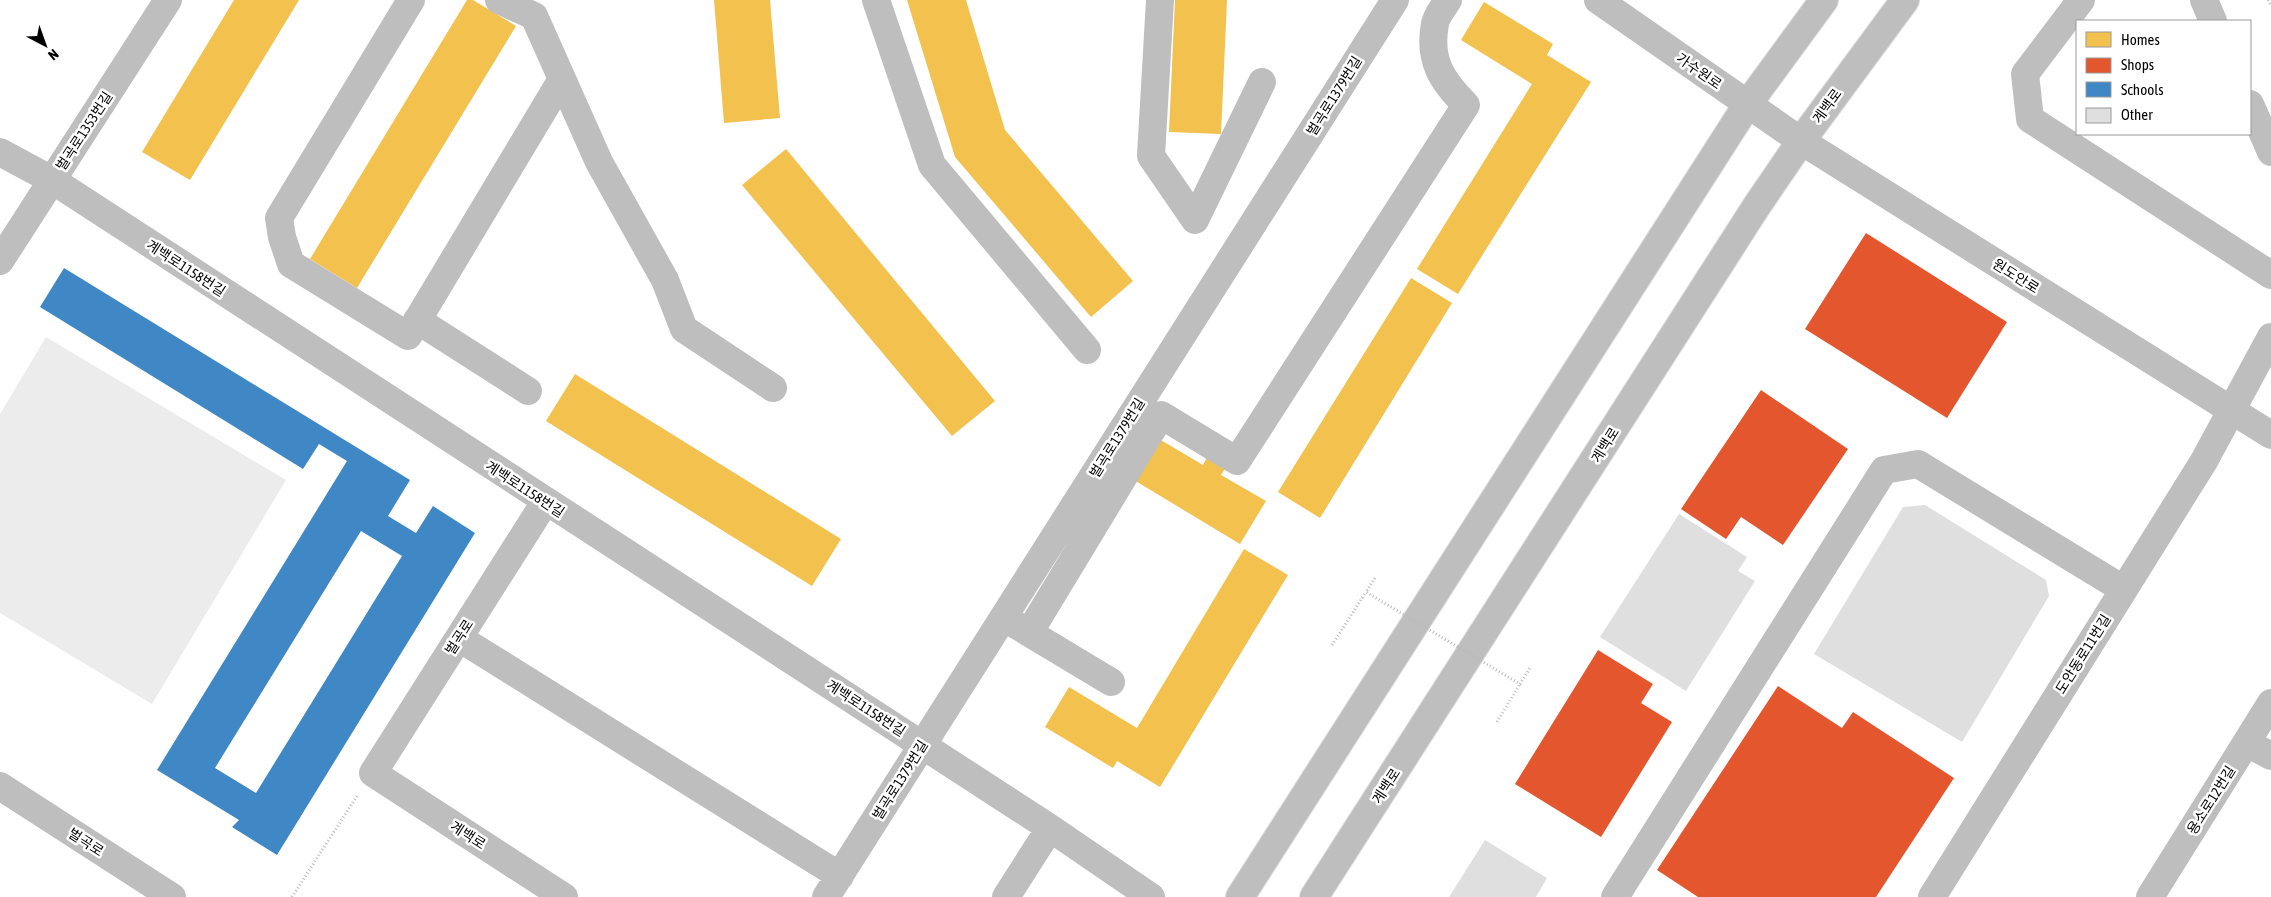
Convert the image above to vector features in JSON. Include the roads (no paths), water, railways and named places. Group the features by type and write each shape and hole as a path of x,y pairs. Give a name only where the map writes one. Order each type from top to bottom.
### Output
{"street":[{"name":"벌곡로1353번길","path":"0,261 168,0"},
{"path":"411,0 280,218 282,237 291,264 408,336 562,79"},
{"path":"500,0 534,16 599,162 665,280 684,329 772,388"},
{"path":"876,0 932,165 1087,350"},
{"path":"1160,0 1151,156 1195,220 1262,82"},
{"name":"벌곡로1379번길","path":"459,638 833,886 1394,0"},
{"path":"1029,633 1161,415 1237,460 1466,105 1450,88 1434,60 1435,23 1448,0"},
{"name":"가수원로","path":"1598,0 1801,142"},
{"path":"1240,897 1746,105 1824,0"},
{"name":"계백로","path":"1314,897 1756,207 1905,0"},
{"path":"2081,0 2024,74 2030,119 2271,275"},
{"path":"2204,0 2213,20"},
{"path":"2251,106 2271,152"},
{"name":"원도안로","path":"1801,142 2271,435"},
{"name":"계백로1158번길","path":"0,152 52,180 545,502 1050,828 1151,897"},
{"path":"417,320 528,391"},
{"path":"2231,411 2271,337"},
{"name":"도안동로11번길","path":"1932,897 2204,461 2231,411"},
{"path":"1615,897 1884,470 1918,464 2123,589"},
{"name":"벌곡로","path":"373,773 545,502"},
{"path":"1003,617 1111,682"},
{"name":"용소로12번길","path":"2150,897 2271,703"},
{"path":"2247,742 2271,756"},
{"name":"계백로","path":"373,773 564,897"},
{"name":"벌곡로","path":"0,786 172,897"},
{"path":"1006,897 1050,828"}]}
